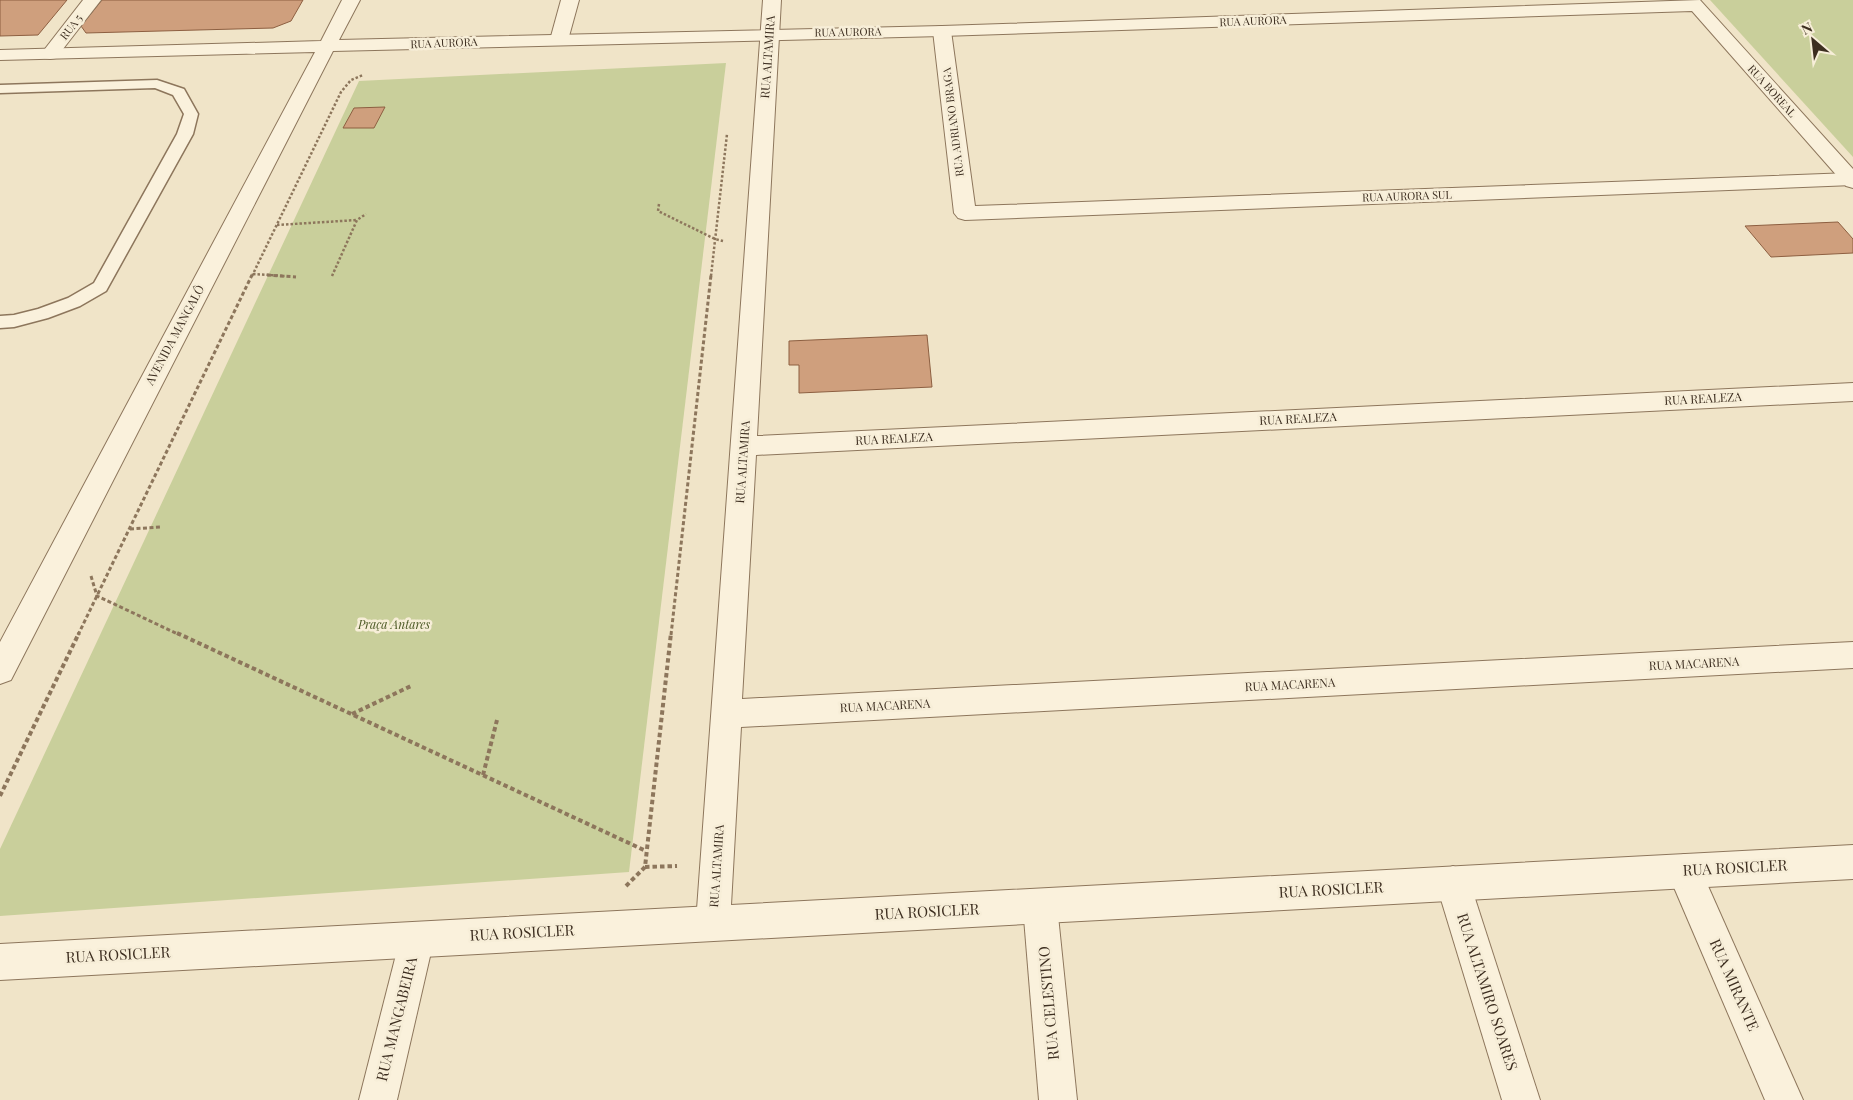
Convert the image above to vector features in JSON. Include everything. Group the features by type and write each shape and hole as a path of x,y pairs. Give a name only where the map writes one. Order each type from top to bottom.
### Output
{"street":[{"name":"RUA 5","path":"50,54 92,0"},
{"name":"AVENIDA MANGALÔ","path":"0,670 351,0"},
{"path":"559,40 570,0"},
{"name":"RUA ALTAMIRA","path":"713,923 772,0"},
{"name":"RUA AURORA","path":"0,56 769,34 942,31 1694,3"},
{"name":"RUA BOREAL","path":"1694,3 1851,180"},
{"name":"RUA ADRIANO BRAGA","path":"942,31 964,213"},
{"name":"RUA AURORA SUL","path":"964,213 1851,180"},
{"name":"RUA REALEZA","path":"744,446 1853,392"},
{"name":"RUA MACARENA","path":"727,714 1853,655"},
{"name":"RUA ROSICLER","path":"0,962 1853,862"},
{"name":"RUA MIRANTE","path":"1684,871 1784,1100"},
{"name":"RUA ALTAMIRO SOARES","path":"1452,884 1521,1100"},
{"name":"RUA CELESTINO","path":"1040,906 1058,1100"},
{"name":"RUA MANGABEIRA","path":"378,1100 417,939"}],"lane":[{"path":"0,89 157,84 179,92 191,114 185,134 100,287 74,302 42,314 14,321 0,322"}],"path":[{"path":"0,796 341,92 351,80 367,74"},
{"path":"645,867 728,132"},
{"path":"659,204 658,212 716,239 756,248"},
{"path":"276,225 357,220 366,214"},
{"path":"332,276 357,220"},
{"path":"253,274 296,277"},
{"path":"129,530 161,527"},
{"path":"50,575 90,575 97,596 646,851"},
{"path":"351,714 411,686"},
{"path":"483,775 498,720"}],"green space":[{"path":"1710,0 1853,0 1853,157"},
{"name":"Praça Antares","path":"726,63 629,872 0,916 0,849 359,81"}],"building":[{"path":"0,0 67,0 38,35 0,36"},
{"path":"102,0 303,0 291,21 273,28 86,33 81,26"},
{"path":"385,107 374,128 343,128 354,108"},
{"path":"1838,222 1853,239 1853,253 1771,257 1745,226"},
{"path":"927,335 932,387 799,393 799,365 789,365 789,341"}]}
